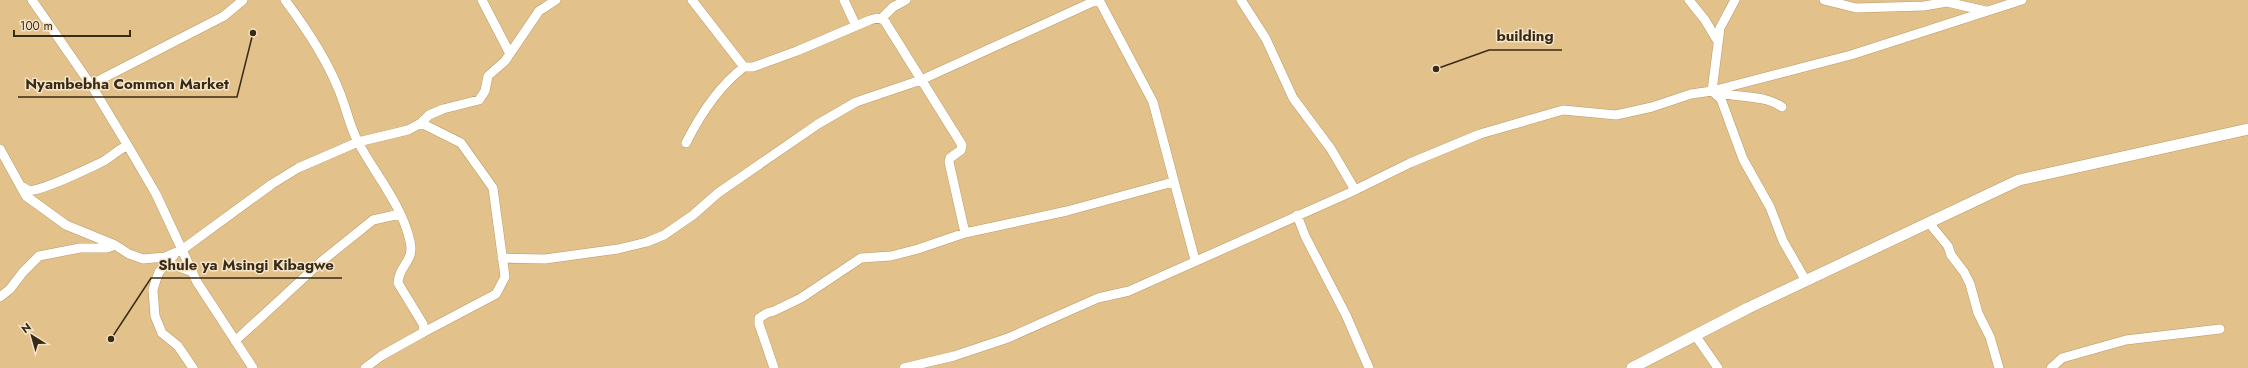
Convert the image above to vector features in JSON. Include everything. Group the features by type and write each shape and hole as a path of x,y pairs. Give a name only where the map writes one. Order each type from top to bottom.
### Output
{"street":[{"path":"32,0 90,85 128,146 156,194 193,272 253,368"},
{"path":"90,85 224,16 243,0"},
{"path":"285,0 320,48 337,86 358,142 406,225 411,252 410,259 400,271 398,283 423,324 424,332"},
{"path":"482,0 510,54"},
{"path":"193,368 178,346 162,333 155,316 154,290 159,272 174,255 272,184 298,168 358,142 408,130 421,123 429,115 443,109 478,100 485,91 488,76 505,61 539,11 556,0"},
{"path":"692,0 744,66 754,67 797,51 870,20 882,18 893,7 906,0"},
{"path":"844,0 856,26"},
{"path":"502,258 545,259 618,249 647,242 664,234 693,214 718,193 818,124 856,102 921,80 1098,0 1153,102 1173,182 1196,260"},
{"path":"1240,0 1266,39 1293,98 1331,149 1355,190"},
{"path":"1689,0 1705,20 1717,40"},
{"path":"1712,91 1718,47 1717,40 1720,28 1735,0"},
{"path":"1824,0 1856,8 1924,6 1947,2 1988,11"},
{"path":"904,368 954,356 1008,338 1098,298 1129,291 1355,190 1410,163 1480,134 1563,110 1616,115 1652,107 1691,94 1712,91 1851,55 2022,0"},
{"path":"882,18 892,29 895,40 962,145 961,150 950,158 949,162 965,233"},
{"path":"686,143 692,130 723,85 744,66"},
{"path":"1712,91 1729,96 1767,100 1782,107"},
{"path":"1712,91 1721,99 1743,159 1770,206 1783,240 1806,281"},
{"path":"365,368 380,356 496,294 505,277 493,188 461,143 421,123"},
{"path":"1632,368 1695,335 1806,281 2019,180 2248,128"},
{"path":"22,187 27,190 35,190 56,182 104,161 124,147 128,146"},
{"path":"0,149 26,196 66,225 115,245 129,254 142,259 174,255"},
{"path":"774,368 759,324 759,318 762,315 802,298 861,258 891,256 918,249 965,233 1067,211 1173,182"},
{"path":"236,341 322,261 373,220 400,214"},
{"path":"1297,215 1305,236 1346,315 1369,368"},
{"path":"1930,223 1948,246 1951,255 1967,278 1978,313 1990,337 1999,368"},
{"path":"0,297 10,289 23,272 39,256 80,248 106,248 115,245"},
{"path":"167,263 193,272"},
{"path":"2051,368 2062,358 2126,340 2220,329"},
{"path":"1695,335 1718,368"}],"place":[{"name":"Nyambebha Common Market","path":"253,33"},
{"name":"building","path":"1436,69"},
{"name":"Shule ya Msingi Kibagwe","path":"111,339"}]}
